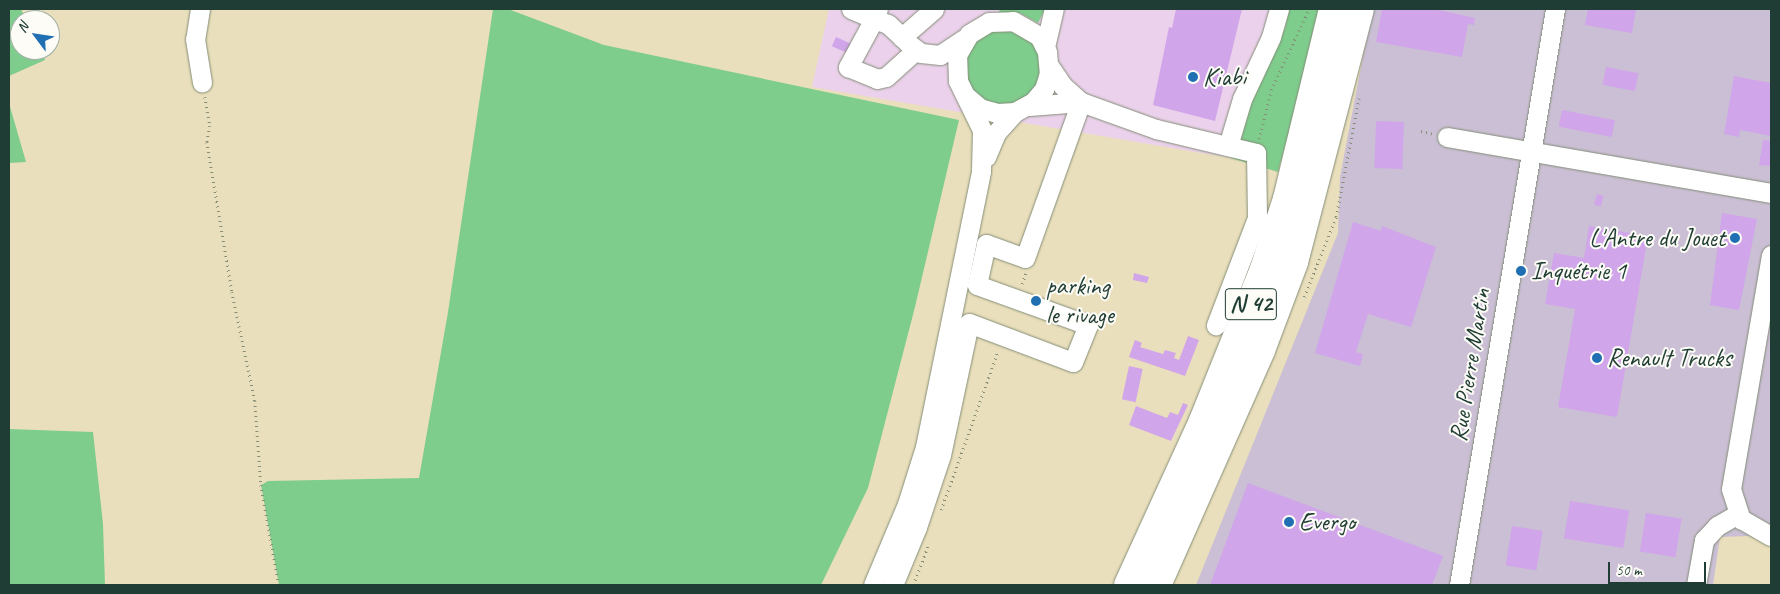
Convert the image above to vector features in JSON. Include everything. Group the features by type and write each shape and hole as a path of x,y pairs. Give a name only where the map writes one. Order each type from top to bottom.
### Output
{"highway":[{"name":"N 42","path":"1128,585 1161,515 1229,358 1278,231 1333,9"},
{"name":"N 42","path":"1157,585 1261,350 1294,262 1360,9"},
{"path":"1118,585 1161,515"}],"street":[{"path":"200,9 195,39 202,82"},
{"path":"851,9 876,14 916,50 940,55 971,32 995,20 1013,21 1034,32 1045,47 1050,67 1081,102"},
{"path":"902,37 934,9"},
{"path":"981,171 982,130 967,97 960,87 955,68 957,55 971,32 991,9"},
{"path":"1045,47 1054,9"},
{"path":"1228,146 1242,99 1271,36 1279,9"},
{"name":"Rue Pierre Martin","path":"1459,585 1555,9"},
{"path":"876,14 848,67 877,79 886,77 916,50"},
{"path":"873,585 907,504 924,447 981,171 993,138 1044,89 1050,67"},
{"path":"967,97 986,111 1081,102 1142,125 1256,153 1257,218 1216,325"},
{"path":"893,585 917,527 940,455 969,323 1073,362 1088,325 977,285 986,244 1025,258 1081,102"},
{"path":"1446,137 1771,193"},
{"path":"1771,255 1732,483 1738,514 1746,523 1771,536"},
{"path":"1696,585 1704,540 1717,526 1738,514"}],"path":[{"path":"1256,153 1265,107 1309,9"},
{"path":"202,82 210,126 207,142 232,292 255,401 261,485 280,585"},
{"path":"1336,217 1359,95"}],"shaded area":[{"path":"829,9 1289,9 1285,28 1253,96 1231,158 812,87"},
{"path":"1372,9 1771,9 1771,545 1749,536 1720,537 1713,585 1196,585 1338,233 1340,177"}],"green space":[{"path":"9,9 21,9 10,10 10,60 45,60 9,76"},
{"path":"493,9 508,9 604,45 959,120 915,307 868,488 821,585 279,585 261,485 268,481 419,478 448,312"},
{"path":"1000,9 1045,9 1038,23 1020,13 999,12"},
{"path":"1289,9 1322,9 1278,172 1231,158 1253,96 1285,28"},
{"path":"1003,29 1018,32 1030,40 1038,52 1041,67 1038,82 1030,94 1018,102 1003,105 988,102 976,94 968,82 965,67 968,52 976,40 988,32"},
{"path":"9,103 26,162 9,163"},
{"path":"9,429 93,432 103,524 105,585 9,585"}],"building":[{"name":"Kiabi","path":"1176,9 1242,9 1215,121 1153,105 1169,27 1172,28"},
{"path":"1382,9 1435,9 1475,18 1474,25 1468,24 1462,57 1376,42"},
{"path":"1588,9 1636,9 1632,33 1585,25"},
{"path":"836,37 868,51 864,60 832,46"},
{"path":"1606,67 1638,73 1635,91 1603,85"},
{"path":"1734,76 1771,83 1771,136 1740,130 1739,137 1724,134"},
{"path":"1562,110 1615,120 1612,137 1559,127"},
{"path":"1376,121 1404,122 1402,169 1374,168"},
{"path":"1763,140 1771,141 1770,166 1759,165"},
{"path":"1597,194 1604,196 1601,207 1594,205"},
{"name":"L'Antre du Jouet","path":"1722,213 1757,219 1739,310 1710,305"},
{"path":"1353,222 1381,231 1382,226 1436,247 1411,327 1368,314 1356,352 1363,354 1360,366 1315,353"},
{"name":"Renault Trucks","path":"1589,226 1648,236 1617,417 1558,407 1575,309 1545,304 1554,253 1584,258"},
{"path":"1134,273 1149,277 1147,283 1133,280"},
{"path":"1188,336 1199,340 1185,376 1129,357 1135,340 1142,343 1140,347 1163,354 1165,350 1176,353 1174,358 1179,360"},
{"path":"1129,366 1143,369 1136,402 1122,399"},
{"path":"1183,403 1188,405 1171,441 1129,425 1136,406 1167,418 1170,412 1178,415"},
{"name":"Evergo","path":"1248,483 1443,556 1432,585 1210,585"},
{"path":"1570,501 1629,510 1623,548 1564,539"},
{"path":"1646,513 1682,519 1675,557 1640,552"},
{"path":"1512,526 1543,531 1536,570 1506,566"}],"place":[{"name":"Kiabi","path":"1193,77"},
{"name":"L'Antre du Jouet","path":"1735,238"},
{"name":"Inquétrie 1","path":"1521,271"},
{"name":"parking le rivage","path":"1036,301"},
{"name":"Renault Trucks","path":"1597,358"},
{"name":"Evergo","path":"1289,522"}]}
